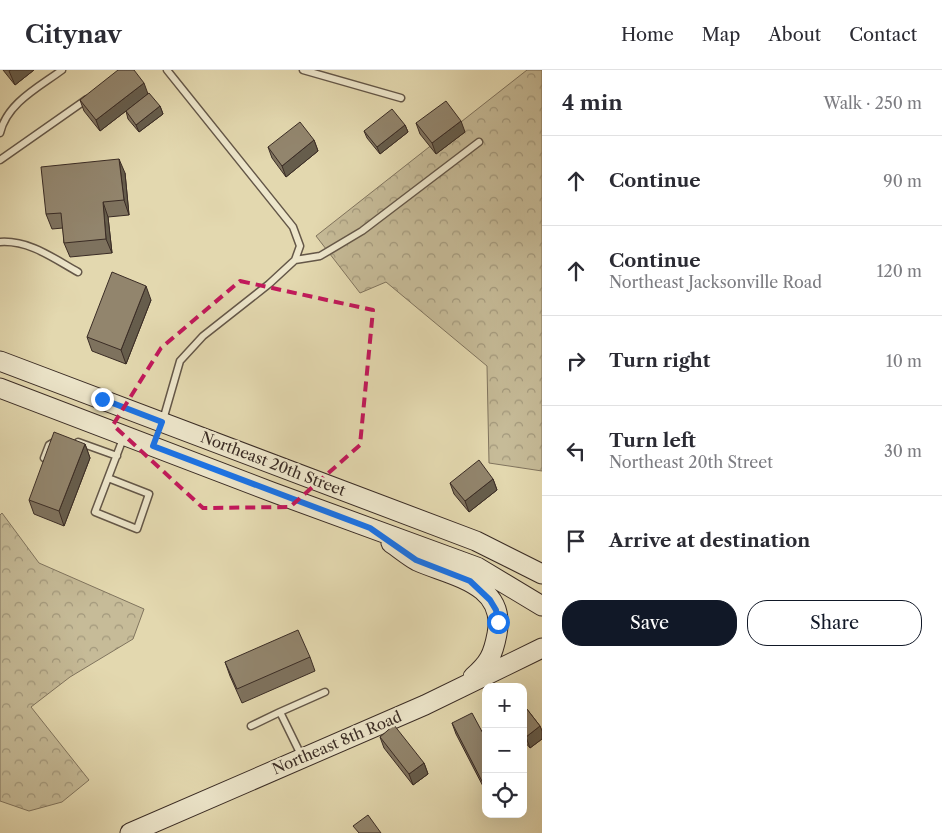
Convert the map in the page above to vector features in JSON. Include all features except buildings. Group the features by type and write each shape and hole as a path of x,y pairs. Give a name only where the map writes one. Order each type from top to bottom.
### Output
{"main road":[{"name":"Northeast 20th Street","path":"0,361 476,541 542,574"},
{"path":"0,388 477,567 542,606"},
{"path":"153,446 162,422"},
{"path":"370,528 416,560 470,581 490,600 496,610 498,622 494,650 489,661 459,689"},
{"name":"Northeast 8th Road","path":"130,833 459,689 542,648"}],"lane":[{"path":"0,133 2,123 14,106 62,70"},
{"path":"162,422 180,361 203,336 270,284 295,260 300,246 293,227 167,70"},
{"path":"302,70 401,98"},
{"path":"0,160 96,92"},
{"path":"295,260 320,256 362,231 479,142"},
{"path":"0,242 14,241 38,249 78,272"},
{"path":"108,478 149,494 137,529 95,512 124,435"},
{"path":"43,462 49,445 56,440 65,439 117,456"},
{"path":"251,726 325,692"},
{"path":"280,712 302,758"}],"highlighted area":[{"path":"240,281 373,310 360,445 290,507 203,508 113,425 161,348"}],"green space":[{"path":"527,70 542,70 542,471 489,463 487,366 386,282 360,293 316,236"},
{"path":"2,513 39,563 144,609 133,639 70,677 31,707 89,780 62,802 29,811 0,801 0,515"}],"route":[{"path":"102,399 162,422 153,446 370,528 416,560 470,581 490,600 496,610 498,622"}]}
